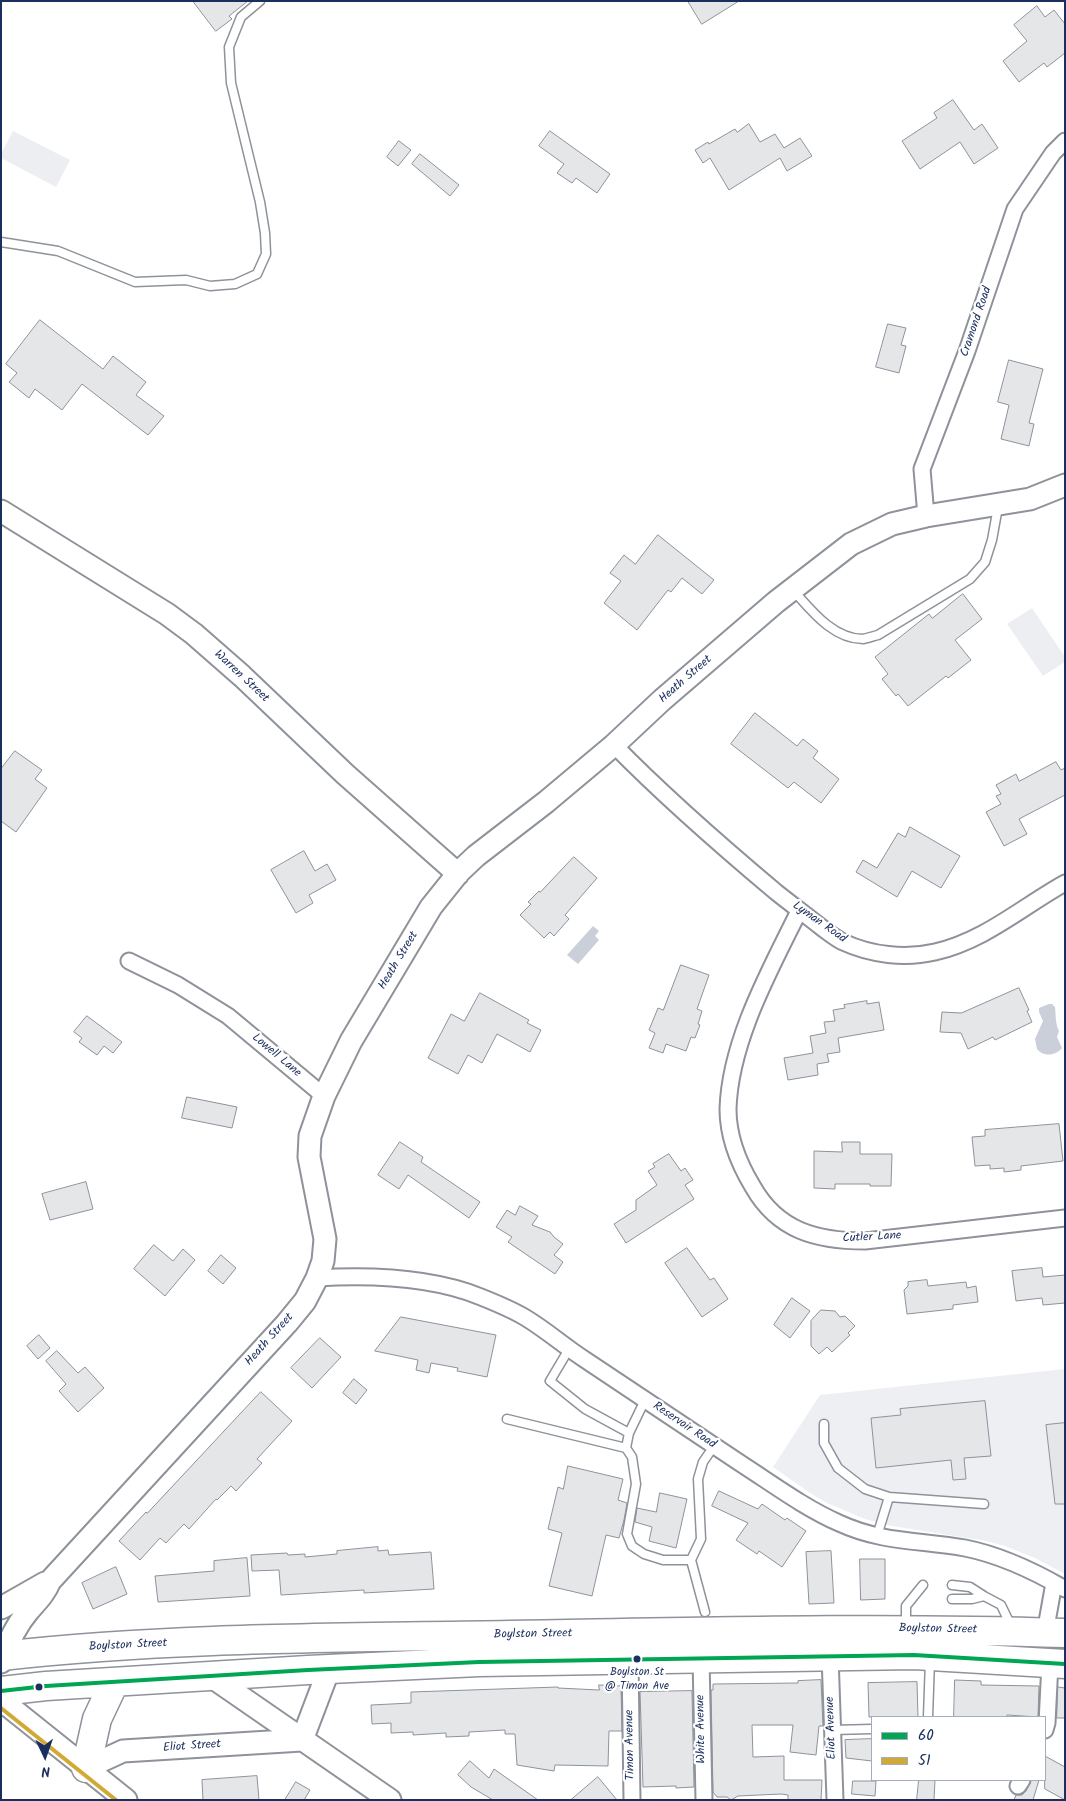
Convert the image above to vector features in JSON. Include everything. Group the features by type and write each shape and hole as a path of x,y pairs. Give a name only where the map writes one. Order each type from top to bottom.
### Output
{"highway":[{"name":"Boylston Street","path":"2,1658 65,1649 339,1636 906,1629 1055,1633"},
{"name":"Boylston Street","path":"1,1691 46,1686 432,1664 830,1655 930,1656 1058,1663"},
{"path":"86,1768 97,1719 114,1683"}],"street":[{"name":"Cramond Road","path":"926,516 922,469 967,351 1015,209 1054,153 1065,141"},
{"name":"Heath Street","path":"2,1658 14,1634 29,1610 42,1597 50,1581 287,1323 305,1300 317,1278 323,1261 325,1239 309,1157 310,1136 324,1096 351,1041 431,907 458,874 476,856 546,802 614,745 669,694 792,590 851,544 892,524 926,516 1030,499 1065,486"},
{"name":"Warren Street","path":"1,510 167,614 194,634 242,676 345,774 458,874"},
{"name":"Lyman Road","path":"614,745 644,776 721,846 799,911 841,941 859,949 897,955 924,954 949,948 981,935 1065,883"},
{"name":"Cutler Lane","path":"799,911 761,987 740,1045 730,1089 728,1110 732,1140 744,1171 761,1202 783,1223 796,1230 850,1241 865,1241 1065,1218"},
{"name":"Lowell Lane","path":"129,961 178,986 228,1016 324,1096"},
{"name":"Reservoir Road","path":"317,1278 350,1276 439,1285 480,1296 526,1318 714,1446 839,1523 898,1541 980,1552 1014,1564 1059,1586 1055,1633"},
{"path":"1,1608 50,1581"},
{"path":"1,1624 15,1619 29,1610"},
{"name":"Eliot Avenue","path":"830,1655 835,1800"},
{"name":"White Avenue","path":"701,1658 704,1800"},
{"name":"Timon Avenue","path":"630,1659 632,1800"},
{"path":"1046,1726 1058,1663"},
{"path":"302,1740 330,1669"},
{"path":"212,1677 390,1800"},
{"path":"1,1700 126,1800"},
{"name":"Eliot Street","path":"86,1768 123,1752 302,1740"}],"lane":[{"path":"1,242 58,251 135,282 186,280 210,286 234,284 257,274 266,254 265,233 260,202 231,83 230,47 241,17 260,1"},
{"path":"792,590 821,622 845,635 863,639 878,635 970,579 985,562 992,540 998,505"},
{"path":"569,1349 550,1382 585,1410 629,1433"},
{"path":"626,1448 629,1433 645,1400"},
{"path":"507,1419 626,1448 632,1457 636,1484 627,1534 632,1546 644,1554 663,1560 691,1560"},
{"path":"824,1424 824,1443 838,1468 865,1489 889,1498 984,1504"},
{"path":"705,1612 691,1560 701,1539 698,1479 703,1462 714,1446"},
{"path":"877,1536 889,1498"},
{"path":"906,1629 906,1606 923,1585"},
{"path":"952,1585 970,1587 1001,1605 1015,1632"},
{"path":"952,1599 972,1599 984,1596"},
{"path":"912,1598 923,1598"},
{"path":"928,1716 930,1656"},
{"path":"832,1730 871,1729"}],"shaded area":[{"path":"13,131 70,160 56,187 1,158 1,154"},
{"path":"1032,608 1065,657 1065,662 1043,676 1007,624"},
{"path":"593,926 599,931 595,936 599,940 578,964 567,955"},
{"path":"1049,1004 1055,1007 1059,1031 1057,1037 1062,1048 1056,1053 1046,1054 1037,1049 1035,1039 1043,1021 1039,1008"},
{"path":"1065,1369 1065,1574 1035,1558 1005,1546 986,1541 886,1525 865,1519 827,1503 773,1467 820,1395"}],"building":[{"path":"193,1 248,1 229,16 232,19 216,31"},
{"path":"688,1 739,1 702,24"},
{"path":"1037,6 1045,17 1054,10 1065,24 1065,53 1047,67 1044,63 1019,82 1003,61 1027,41 1014,25"},
{"path":"953,100 974,130 982,124 998,148 974,164 960,142 920,169 902,141 937,118 934,113"},
{"path":"749,124 760,142 775,134 784,148 800,138 812,156 787,171 780,158 729,190 710,158 703,163 695,150 735,129 737,132"},
{"path":"550,131 610,174 597,193 576,178 572,183 557,173 564,164 539,146"},
{"path":"399,141 411,150 398,166 387,157"},
{"path":"420,154 459,185 450,196 412,164"},
{"path":"40,320 103,369 113,356 146,382 136,395 164,416 148,435 82,384 62,410 35,389 29,398 9,382 17,373 6,364"},
{"path":"888,324 906,328 901,345 906,346 899,373 876,367"},
{"path":"1009,360 1043,369 1029,423 1034,424 1029,446 1001,439 1009,405 998,402"},
{"path":"658,535 714,580 702,594 682,578 671,592 668,590 637,630 604,603 621,581 610,573 624,555 635,564"},
{"path":"963,594 982,619 955,640 971,660 948,678 946,676 908,706 898,694 896,696 882,679 888,674 875,657 929,614 932,618"},
{"path":"755,713 797,746 803,739 818,751 813,758 839,779 821,803 794,782 788,788 731,744"},
{"path":"15,751 42,770 35,779 47,788 16,832 1,821 1,769"},
{"path":"1056,762 1061,770 1065,768 1065,795 1019,819 1027,834 1004,846 986,812 1001,804 996,796 1001,794 996,785 1016,774 1019,781"},
{"path":"910,827 960,856 941,888 912,871 897,897 856,872 863,860 877,868 898,833 905,837"},
{"path":"304,851 315,871 327,864 336,880 309,895 313,903 296,913 271,870"},
{"path":"574,857 597,878 565,915 569,919 554,936 550,932 544,938 520,915 531,904 528,902"},
{"path":"681,965 709,975 697,1009 702,1011 698,1024 700,1025 695,1038 691,1037 686,1051 666,1044 663,1053 649,1048 655,1033 649,1030 658,1008 663,1010"},
{"path":"1019,988 1032,1022 995,1040 993,1037 968,1049 961,1033 940,1032 942,1012 961,1013"},
{"path":"480,993 529,1020 527,1023 541,1030 530,1052 497,1034 482,1063 468,1055 458,1074 428,1058 451,1014 464,1021"},
{"path":"867,1001 867,1004 879,1002 884,1030 838,1038 840,1052 827,1054 829,1062 817,1064 818,1075 788,1080 784,1058 813,1053 810,1036 826,1033 824,1022 835,1021 833,1010 845,1008 844,1005"},
{"path":"87,1016 122,1042 113,1053 104,1046 97,1055 79,1042 82,1038 74,1032"},
{"path":"187,1097 237,1107 232,1128 182,1118"},
{"path":"1059,1124 1063,1161 1021,1166 1021,1170 1004,1172 1004,1168 990,1169 990,1165 975,1166 972,1137 985,1136 985,1130"},
{"path":"400,1142 423,1157 421,1162 480,1202 469,1218 408,1175 399,1189 378,1175"},
{"path":"842,1142 860,1142 860,1154 892,1154 891,1186 835,1184 835,1189 814,1188 814,1151 842,1152"},
{"path":"669,1154 681,1171 685,1168 693,1180 685,1185 694,1199 626,1243 614,1224 636,1210 636,1200 657,1185 648,1171 655,1167 653,1164"},
{"path":"86,1182 93,1209 50,1220 42,1194"},
{"path":"520,1206 538,1216 532,1225 550,1232 563,1244 554,1255 563,1262 555,1274 508,1242 512,1237 496,1227 507,1210 515,1215"},
{"path":"154,1245 173,1261 183,1249 195,1260 165,1296 134,1269"},
{"path":"687,1248 710,1280 714,1278 728,1299 702,1317 665,1263"},
{"path":"221,1255 236,1268 223,1284 208,1271"},
{"path":"1042,1268 1043,1277 1065,1275 1065,1303 1043,1305 1042,1298 1016,1301 1012,1271"},
{"path":"927,1280 928,1286 966,1282 967,1288 976,1286 978,1302 953,1305 953,1309 907,1314 904,1290 908,1286 908,1282"},
{"path":"792,1298 810,1311 790,1338 774,1325"},
{"path":"821,1310 835,1311 840,1317 845,1316 855,1326 848,1333 850,1335 832,1352 827,1347 819,1354 811,1346 811,1321"},
{"path":"401,1317 496,1335 487,1377 457,1371 458,1368 431,1363 429,1373 416,1370 418,1360 375,1351"},
{"path":"39,1335 50,1348 38,1359 27,1346"},
{"path":"320,1338 341,1357 312,1388 291,1368"},
{"path":"57,1351 78,1373 85,1367 104,1388 78,1412 59,1391 66,1384 46,1361"},
{"path":"354,1379 367,1390 356,1404 343,1393"},
{"path":"261,1392 292,1421 257,1459 262,1463 236,1491 231,1486 216,1499 189,1529 184,1524 166,1543 160,1538 140,1560 119,1541"},
{"path":"985,1401 991,1456 964,1458 966,1479 953,1480 951,1460 876,1468 871,1418 901,1415 900,1409"},
{"path":"1065,1423 1065,1504 1055,1504 1046,1425"},
{"path":"568,1466 623,1479 618,1500 627,1503 624,1520 619,1538 606,1535 592,1596 549,1586 562,1533 548,1529 558,1487 563,1489"},
{"path":"719,1491 758,1509 762,1504 785,1520 787,1518 806,1531 782,1567 759,1551 757,1554 736,1540 748,1523 712,1506"},
{"path":"660,1493 687,1499 676,1548 649,1541 652,1527 635,1522 637,1508 656,1512"},
{"path":"378,1547 378,1551 388,1550 389,1555 431,1552 434,1589 364,1593 364,1590 281,1595 279,1570 252,1571 251,1555 287,1553 288,1555 305,1554 305,1557 337,1554 337,1551"},
{"path":"831,1551 834,1603 809,1604 806,1552"},
{"path":"247,1558 250,1596 158,1602 155,1576 214,1571 214,1561"},
{"path":"860,1559 885,1559 885,1599 861,1600"},
{"path":"116,1567 127,1594 93,1609 82,1583"},
{"path":"821,1680 823,1726 819,1726 816,1755 790,1752 793,1725 752,1725 753,1757 784,1756 784,1780 822,1780 821,1800 788,1800 788,1795 781,1794 738,1796 731,1800 727,1797 717,1797 713,1792 711,1690 713,1690 713,1684 798,1683 798,1681"},
{"path":"955,1680 981,1681 981,1685 1039,1686 1038,1716 954,1716"},
{"path":"917,1682 918,1716 869,1717 868,1683"},
{"path":"599,1685 621,1686 622,1731 609,1731 608,1766 555,1765 554,1771 517,1765 515,1734 505,1734 505,1730 469,1732 469,1736 446,1737 446,1733 413,1735 413,1732 391,1733 391,1723 372,1724 371,1705 411,1703 411,1692 558,1687 599,1690"},
{"path":"1058,1687 1065,1688 1065,1718 1057,1718"},
{"path":"692,1691 694,1787 643,1787 640,1692"},
{"path":"871,1739 871,1761 846,1758 845,1740"},
{"path":"1046,1757 1065,1767 1065,1800 1045,1789"},
{"path":"470,1761 489,1778 494,1769 538,1800 493,1800 471,1787 458,1775"},
{"path":"257,1776 259,1800 203,1800 202,1780"},
{"path":"598,1777 617,1800 571,1800"},
{"path":"853,1781 876,1781 875,1796 852,1794"},
{"path":"919,1781 935,1781 934,1800 917,1800"},
{"path":"1031,1781 1039,1781 1033,1800 1014,1800 1016,1795 1022,1795"},
{"path":"296,1782 310,1790 304,1800 285,1800"}],"transit line":[{"name":"60","path":"1,1691 46,1686 308,1670 479,1662 914,1655 1065,1664"},
{"name":"51","path":"1,1708 116,1800"}],"place":[{"name":"Boylston St @ Timon Ave","path":"637,1659"}]}
